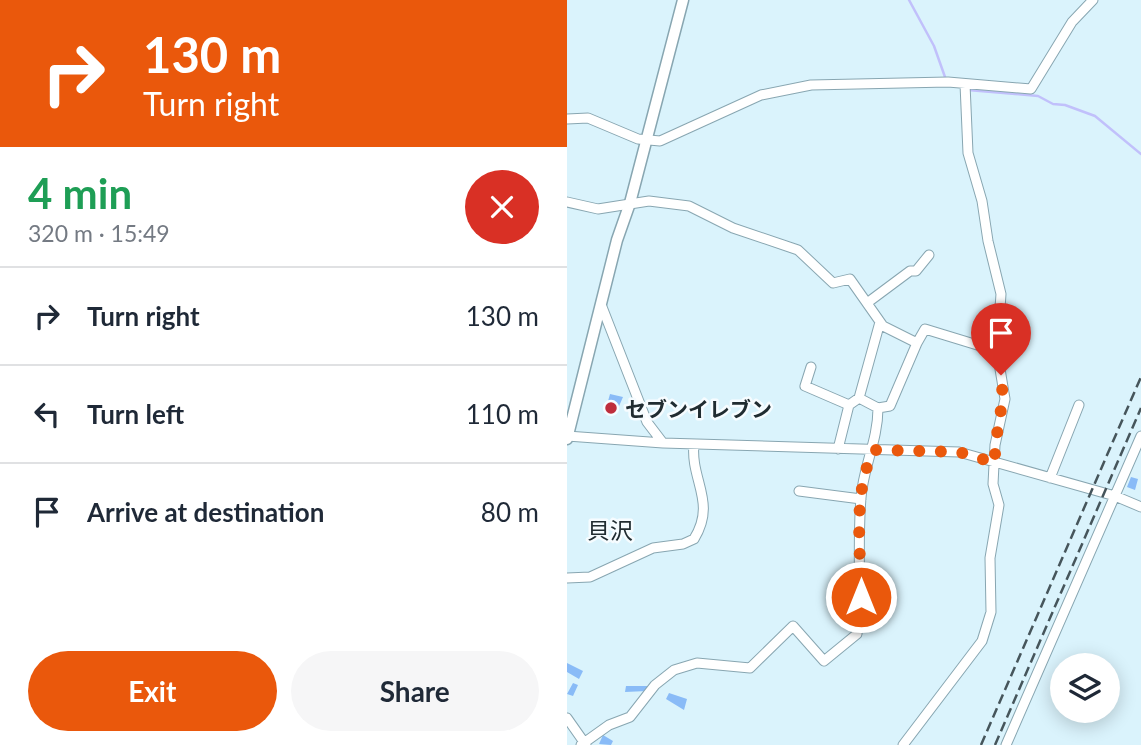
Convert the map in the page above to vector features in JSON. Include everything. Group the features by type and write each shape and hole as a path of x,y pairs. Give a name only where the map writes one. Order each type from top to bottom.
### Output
{"street":[{"path":"683,0 630,203 617,240 567,437 663,443 959,452 1115,496 1141,507"},
{"path":"567,119 588,118 646,141 660,141 776,91 811,85 965,83 1031,89 1072,22 1093,0"},
{"path":"903,745 989,627 990,558 999,505 993,484 995,445 1005,399 997,351 1001,294 988,241 982,201 968,153 965,83"},
{"path":"567,202 599,209 649,201 689,206 733,228 799,250 833,283 850,279 880,322 918,343"},
{"path":"867,303 910,271 916,271 929,255"},
{"path":"602,307 646,422 663,443"},
{"path":"838,449 849,405 859,398 880,322"},
{"path":"859,398 878,408 890,407 925,329 997,351"},
{"path":"811,367 805,386 849,405"},
{"path":"1050,478 1079,405"},
{"path":"567,718 584,744 609,725 631,718 661,678 684,666 712,663 750,668 793,626 824,661 847,644 857,634 861,597 860,499 865,468 874,450 878,408"},
{"path":"1006,745 1141,436"},
{"path":"567,578 590,577 653,548 683,544 694,539 704,514 703,491 693,455 694,444"},
{"path":"799,491 860,499"}],"building":[{"path":"610,394 623,397 616,413 605,412"},
{"path":"1131,477 1138,479 1135,490 1127,487"},
{"path":"567,663 583,671 579,679 567,672"},
{"path":"573,683 578,685 573,696 567,694"},
{"path":"626,686 647,686 647,691 625,692"},
{"path":"669,693 687,699 684,710 666,699"},
{"path":"603,735 613,741 611,745 599,744"}],"waterway":[{"path":"909,0 934,46 945,77"},
{"path":"968,90 1038,96 1053,104 1065,105 1095,116 1141,154"}],"railway":[{"path":"981,745 1141,377"},
{"path":"995,745 1141,408"}],"place":[{"name":"セブンイレブン","path":"611,408"}],"district":[{"name":"貝沢","path":"610,530"}],"route":[{"path":"861,597 860,499 865,468 874,450 959,452 995,463 995,445 1005,399 1001,375"}]}
